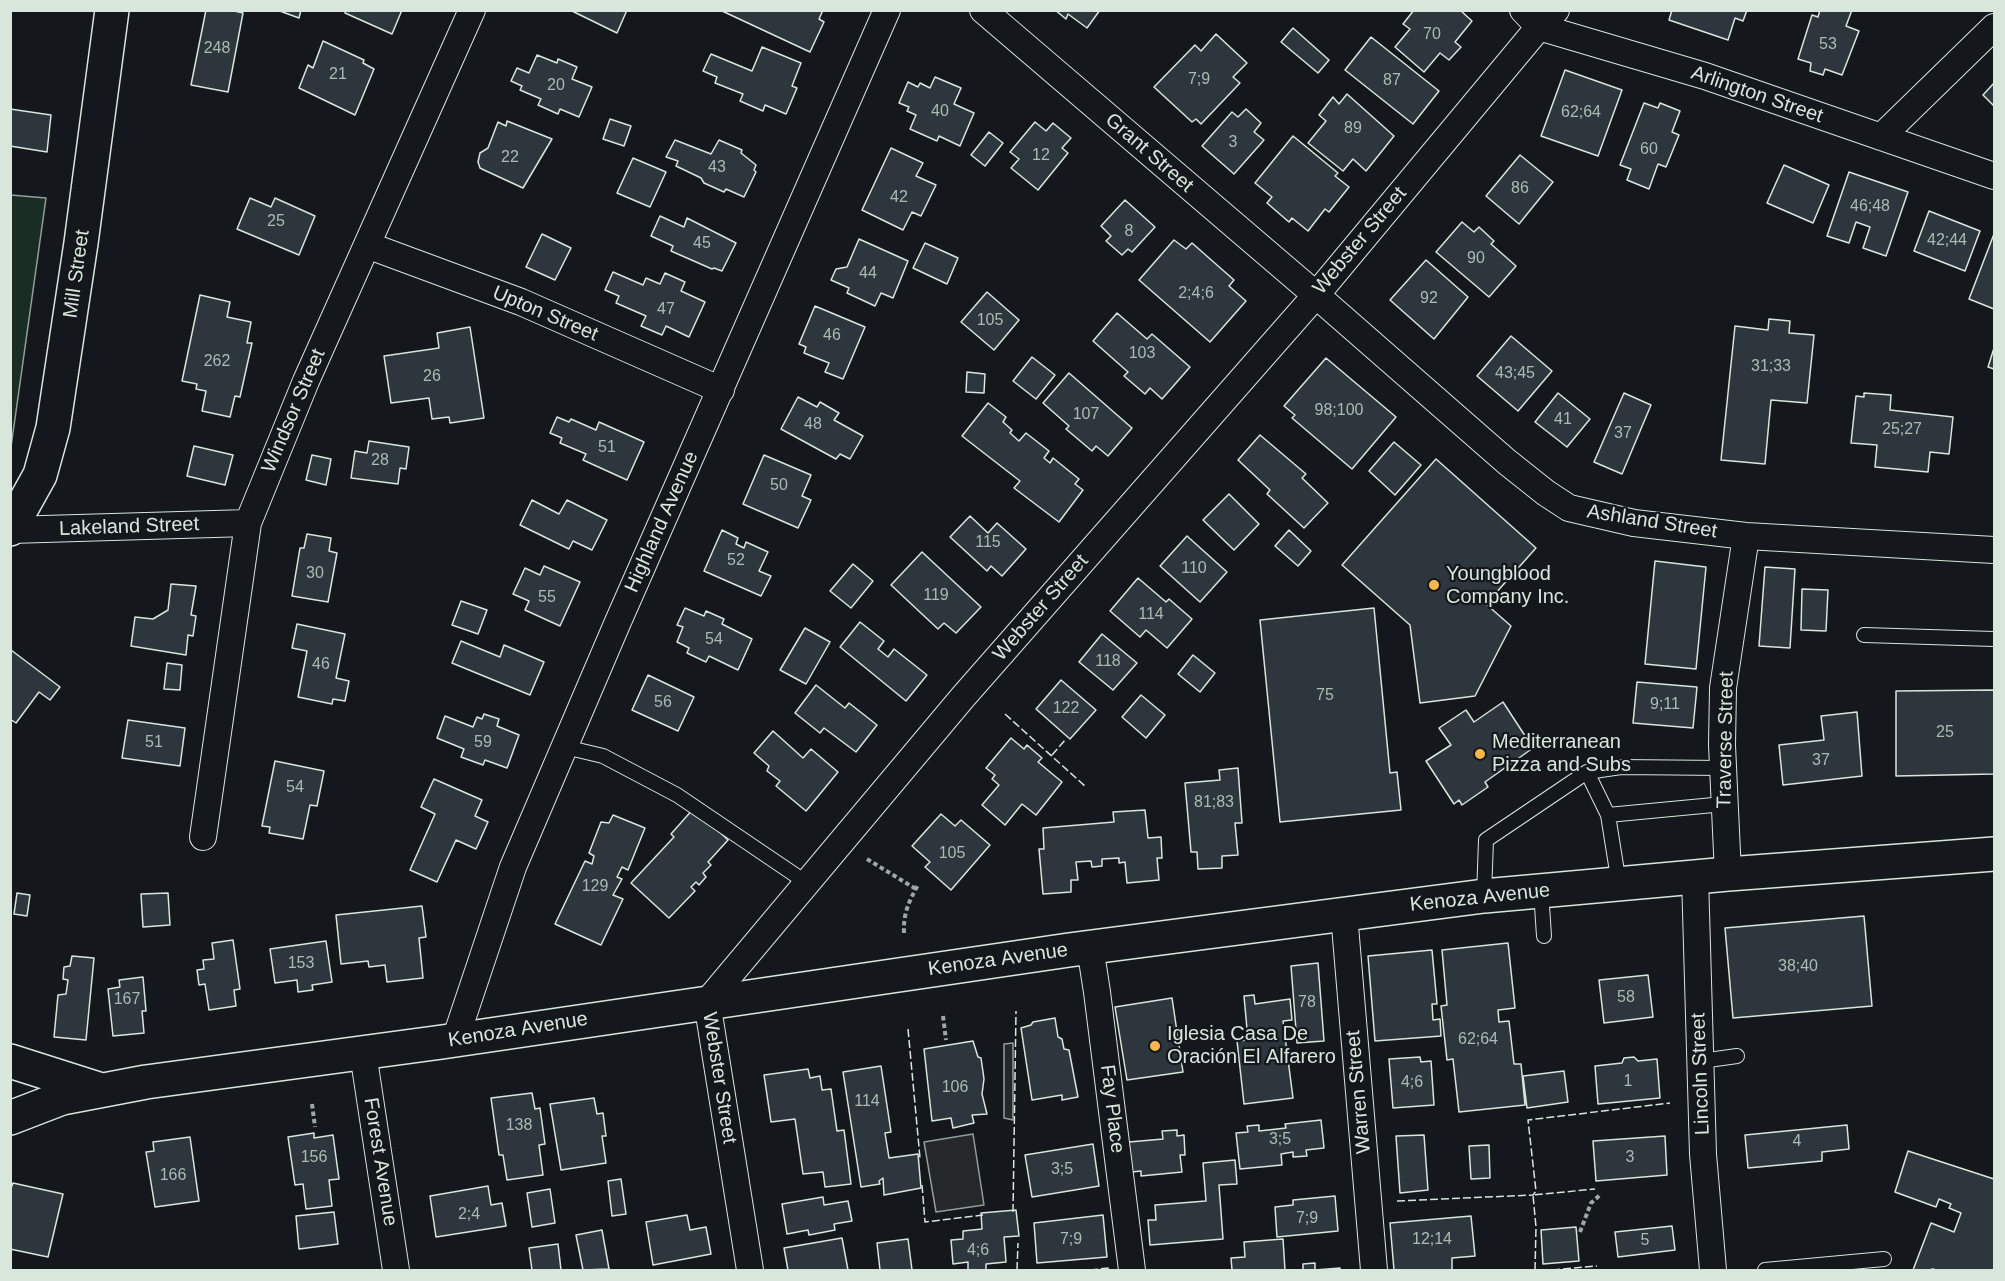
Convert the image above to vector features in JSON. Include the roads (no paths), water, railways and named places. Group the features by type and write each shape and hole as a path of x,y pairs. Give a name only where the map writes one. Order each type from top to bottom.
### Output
{"main road":[{"name":"Mill Street","path":"10,529 40,475 52,428 81,243 112,10"},
{"name":"Kenoza Avenue","path":"10,1118 62,1098 156,1081 455,1040 1090,947 1484,896 1728,874 1995,854"},
{"path":"10,1060 103,1090"}],"street":[{"name":"Windsor Street","path":"203,837 248,523 306,381 472,10"},
{"name":"Highland Avenue","path":"455,1040 513,867 887,10"},
{"name":"Grant Street","path":"983,10 1316,295"},
{"name":"Webster Street","path":"750,1270 707,1002 963,697 1316,295 1539,16"},
{"name":"Arlington Street","path":"1539,16 1995,176"},
{"path":"1881,137 1995,27"},
{"name":"Upton Street","path":"367,245 521,302 721,390"},
{"name":"Ashland Street","path":"1316,295 1507,462 1569,508 1634,523 1746,536 1995,550"},
{"name":"Lakeland Street","path":"10,529 248,523"},
{"name":"Traverse Street","path":"1728,874 1723,768 1723,688 1746,536"},
{"name":"Lincoln Street","path":"1695,877 1704,1154 1713,1270"},
{"name":"Warren Street","path":"1344,914 1374,1270"},
{"name":"Fay Place","path":"1090,947 1132,1270"},
{"name":"Forest Avenue","path":"363,1053 396,1270"}],"lane":[{"path":"1864,634 1995,639"},
{"path":"565,747 603,756 677,795 807,883"},
{"path":"1484,896 1486,840 1587,772 1621,767 1723,768"},
{"path":"1587,772 1608,815 1619,884"},
{"path":"1608,815 1724,804"},
{"path":"1541,891 1544,936"},
{"path":"1701,1060 1737,1056"},
{"path":"1765,1270 1884,1259"}],"place":[{"name":"Youngblood Company Inc.","path":"1434,585"},
{"name":"Mediterranean Pizza and Subs","path":"1480,754"},
{"name":"Iglesia Casa De Oración El Alfarero","path":"1155,1046"}]}
